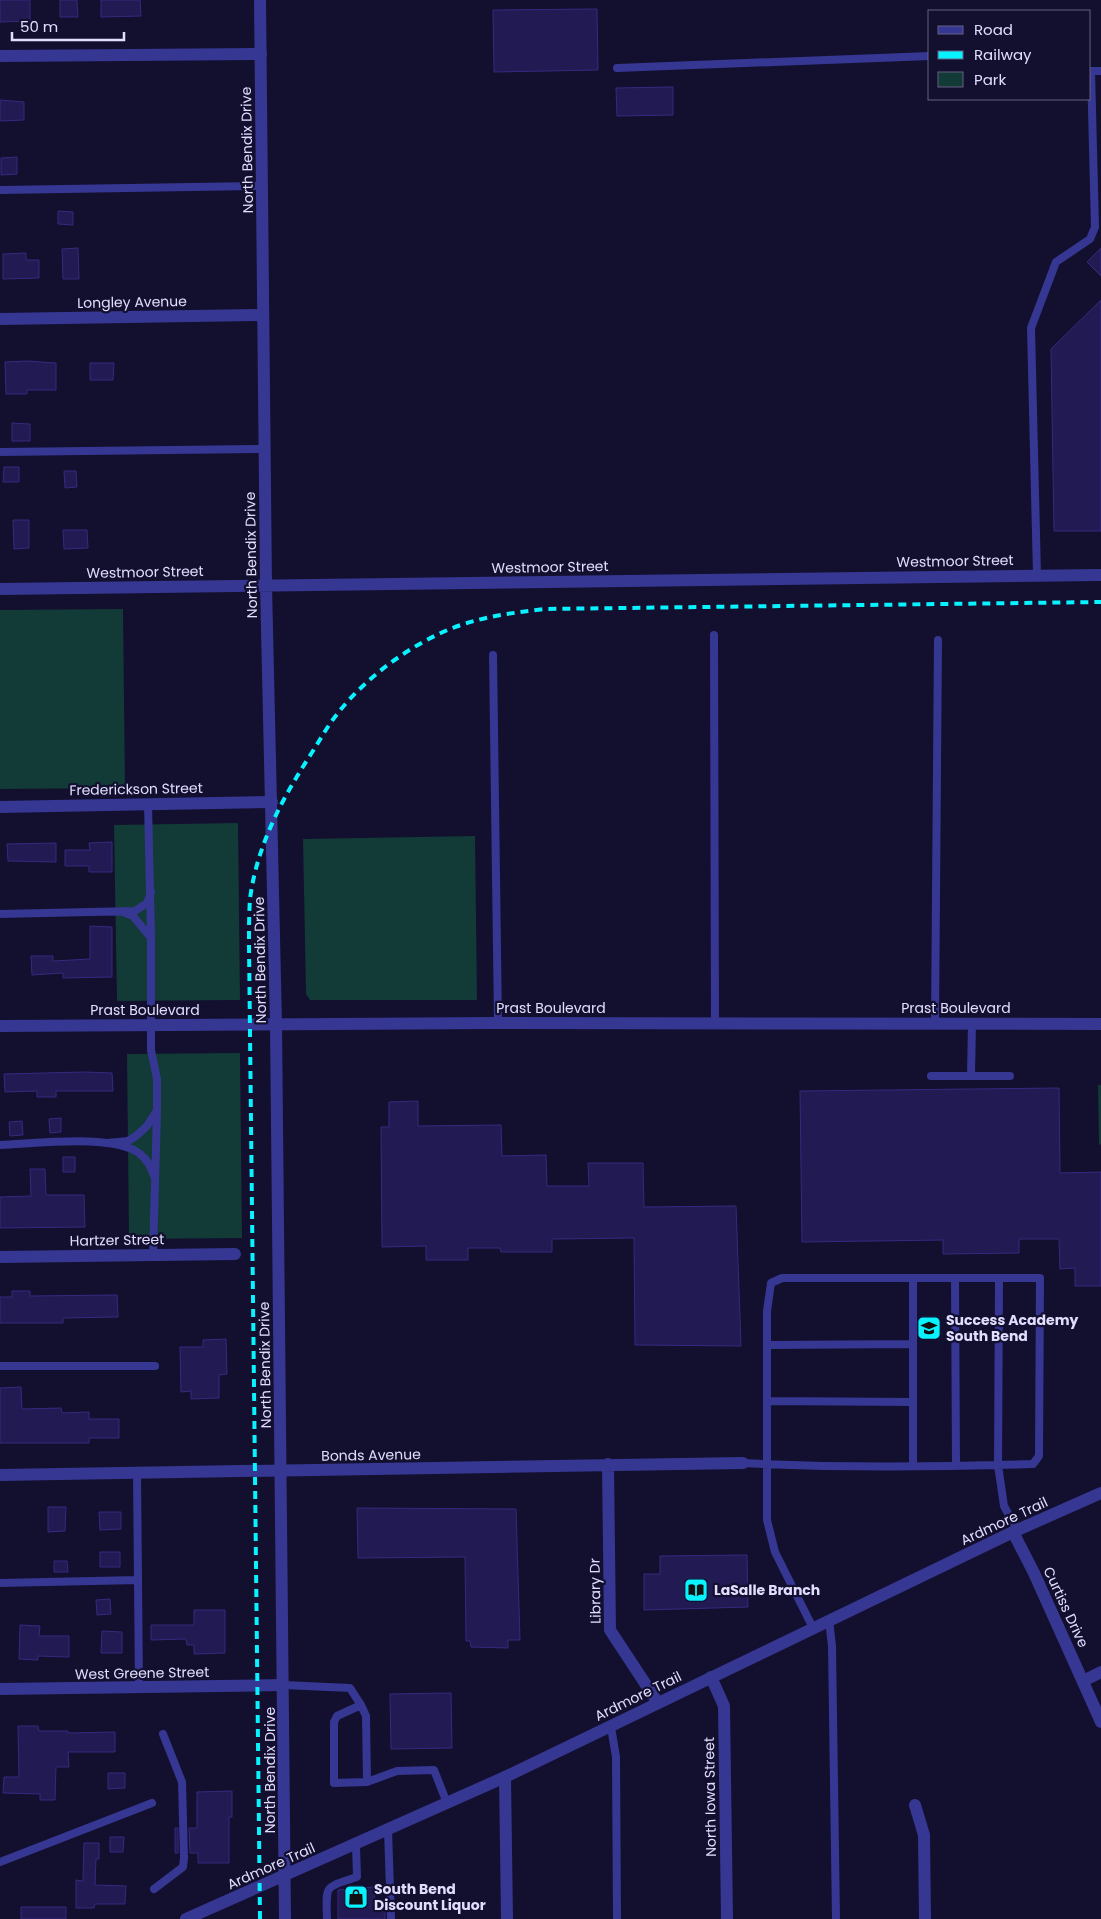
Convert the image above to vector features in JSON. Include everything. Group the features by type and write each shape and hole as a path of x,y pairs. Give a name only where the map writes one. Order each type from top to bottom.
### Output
{"street":[{"name":"North Bendix Drive","path":"260,0 266,585 276,1024 286,1919"},
{"path":"0,56 261,54"},
{"name":"Longley Avenue","path":"0,319 264,315"},
{"name":"Westmoor Street","path":"0,589 1101,574"},
{"name":"Frederickson Street","path":"0,806 272,802"},
{"name":"Prast Boulevard","path":"0,1026 498,1023 1101,1024"},
{"name":"Hartzer Street","path":"0,1257 235,1254"},
{"name":"Bonds Avenue","path":"0,1475 743,1463"},
{"name":"Library Dr","path":"608,1464 610,1630 658,1703"},
{"name":"Ardmore Trail","path":"186,1919 356,1845 505,1777 1015,1531 1101,1493"},
{"name":"Curtiss Drive","path":"1015,1531 1101,1722"},
{"path":"1083,1681 1101,1672"},
{"name":"North Iowa Street","path":"711,1677 724,1706 727,1919"},
{"name":"West Greene Street","path":"0,1689 284,1685"},
{"path":"505,1777 507,1919"},
{"path":"915,1805 924,1835 925,1919"}],"lane":[{"path":"617,68 928,56"},
{"path":"1037,575 1031,328 1056,262 1090,239 1095,227 1091,100"},
{"path":"0,190 262,186"},
{"path":"0,452 265,449"},
{"path":"714,634 715,1023"},
{"path":"935,1023 938,640"},
{"path":"493,655 498,1023"},
{"path":"148,804 152,892 150,1025 151,1050 158,1085 153,1255"},
{"path":"0,914 135,911 143,907 152,892"},
{"path":"123,912 133,916 151,938"},
{"path":"971,1076 972,1023"},
{"path":"931,1076 1010,1076"},
{"path":"0,1145 60,1142 107,1143 128,1140 136,1136 147,1126 157,1110"},
{"path":"107,1143 129,1148 141,1154 154,1176"},
{"path":"743,1463 768,1464 913,1466 1033,1464 1039,1456 1040,1278 782,1278 771,1283 768,1294 767,1345 768,1464 767,1520 771,1539 813,1628"},
{"path":"913,1278 913,1466"},
{"path":"955,1278 956,1465"},
{"path":"999,1278 998,1465 1004,1506 1015,1531"},
{"path":"767,1345 913,1344"},
{"path":"0,1366 155,1366"},
{"path":"767,1401 913,1402"},
{"path":"137,1473 139,1687"},
{"path":"0,1583 138,1580"},
{"path":"829,1620 832,1665 836,1919"},
{"path":"284,1685 350,1688 366,1716 363,1760 367,1782"},
{"path":"361,1705 337,1716 334,1722 337,1741 334,1783 367,1782 398,1771 434,1770 447,1803"},
{"path":"611,1727 616,1757 617,1919"},
{"path":"154,1889 183,1867 184,1858 182,1782 163,1734"},
{"path":"0,1862 152,1803"},
{"path":"388,1830 391,1919"},
{"path":"328,1919 326,1892 330,1886 357,1877 356,1845"}],"green space":[{"path":"123,609 125,788 0,789 0,610"},
{"path":"238,823 240,1000 117,1001 114,825"},
{"path":"475,836 477,1000 310,1000 306,994 303,839"},
{"path":"240,1053 242,1238 129,1239 127,1054"},
{"path":"1098,1085 1101,1085 1101,1144 1099,1145"}],"building":[{"path":"0,0 30,0 30,21 0,22"},
{"path":"60,0 77,0 78,17 60,17"},
{"path":"101,0 140,0 141,16 101,17"},
{"path":"597,9 598,70 494,72 493,10"},
{"path":"673,87 673,115 617,116 616,88"},
{"path":"0,100 24,102 24,120 0,121"},
{"path":"17,157 17,174 1,175 1,158"},
{"path":"58,211 73,212 73,225 58,224"},
{"path":"78,248 79,279 63,279 62,249"},
{"path":"1101,248 1101,276 1087,262"},
{"path":"26,253 26,260 39,260 39,278 3,279 3,254"},
{"path":"1101,300 1101,531 1054,531 1051,349"},
{"path":"5,362 56,363 56,390 27,390 27,394 6,394"},
{"path":"90,363 114,363 113,380 90,380"},
{"path":"12,423 30,424 30,441 12,441"},
{"path":"4,467 19,467 19,482 3,482"},
{"path":"64,471 76,471 77,487 65,488"},
{"path":"13,520 29,520 29,548 14,549"},
{"path":"63,530 87,530 88,548 64,549"},
{"path":"112,842 112,872 89,872 89,866 65,866 65,850 90,850 89,843"},
{"path":"56,843 56,862 8,861 7,844"},
{"path":"90,926 112,927 112,977 63,978 63,973 32,975 31,956 53,956 53,961 90,959"},
{"path":"112,1073 113,1091 56,1091 56,1097 37,1097 37,1091 5,1092 4,1074"},
{"path":"1059,1088 1060,1173 1101,1172 1101,1286 1075,1286 1075,1268 1060,1269 1059,1239 1019,1239 1019,1253 943,1254 943,1240 802,1242 800,1091"},
{"path":"418,1101 418,1126 501,1125 502,1156 546,1155 547,1186 589,1186 588,1163 643,1163 644,1207 736,1206 741,1346 635,1345 634,1238 552,1239 552,1252 501,1252 500,1248 468,1248 468,1260 426,1260 426,1246 382,1247 381,1127 389,1127 389,1102"},
{"path":"61,1118 61,1132 50,1133 49,1119"},
{"path":"22,1121 23,1135 10,1136 9,1122"},
{"path":"63,1157 75,1157 75,1172 63,1172"},
{"path":"30,1169 45,1169 46,1195 84,1195 85,1227 0,1228 0,1197 31,1196"},
{"path":"12,1291 30,1291 30,1296 117,1295 118,1317 63,1318 63,1323 0,1323 0,1297 12,1297"},
{"path":"226,1339 227,1374 219,1375 219,1398 191,1399 191,1391 181,1392 180,1347 203,1347 203,1340"},
{"path":"21,1387 22,1409 61,1408 62,1413 89,1412 89,1419 119,1419 119,1438 89,1438 89,1443 0,1443 0,1388"},
{"path":"48,1507 66,1507 65,1531 48,1532"},
{"path":"357,1508 516,1509 520,1640 508,1640 508,1648 471,1647 470,1641 466,1641 465,1557 358,1558"},
{"path":"99,1512 121,1512 121,1529 100,1530"},
{"path":"100,1552 120,1552 120,1567 100,1567"},
{"name":"LaSalle Branch","path":"747,1555 748,1607 644,1610 644,1574 660,1574 660,1556"},
{"path":"54,1561 67,1561 68,1572 54,1572"},
{"path":"110,1599 111,1614 97,1615 96,1600"},
{"path":"194,1610 225,1610 225,1653 194,1654 194,1645 187,1645 186,1639 151,1640 151,1625 194,1625"},
{"path":"20,1625 40,1626 39,1636 69,1636 69,1657 38,1656 38,1660 19,1659"},
{"path":"102,1631 122,1632 122,1653 101,1653"},
{"path":"451,1693 452,1748 391,1749 390,1694"},
{"path":"18,1726 38,1726 39,1731 68,1731 68,1733 115,1732 115,1752 68,1752 69,1767 56,1767 55,1800 40,1800 40,1794 3,1793 4,1777 19,1777"},
{"path":"108,1773 125,1773 125,1788 108,1789"},
{"path":"232,1791 232,1817 229,1817 229,1863 198,1863 198,1853 190,1853 189,1828 197,1828 197,1792"},
{"path":"175,1828 178,1828 178,1853 175,1853"},
{"path":"110,1837 124,1837 123,1852 110,1852"},
{"path":"84,1843 99,1843 99,1859 96,1859 95,1885 126,1886 125,1904 95,1904 94,1908 76,1908 76,1880 83,1881"},
{"name":"South Bend Discount Liquor","path":"374,1887 375,1906 385,1906 385,1919 338,1919 338,1890"},
{"path":"21,1907 66,1907 66,1919 21,1919"}],"railway":[{"path":"260,1919 250,899 258,860 272,823 290,788 327,728 338,713 366,683 401,656 439,634 459,626 503,615 545,609 1101,602"}],"place":[{"name":"Success Academy South Bend","path":"929,1328"},
{"name":"LaSalle Branch","path":"696,1590"},
{"name":"South Bend Discount Liquor","path":"356,1897"}]}
